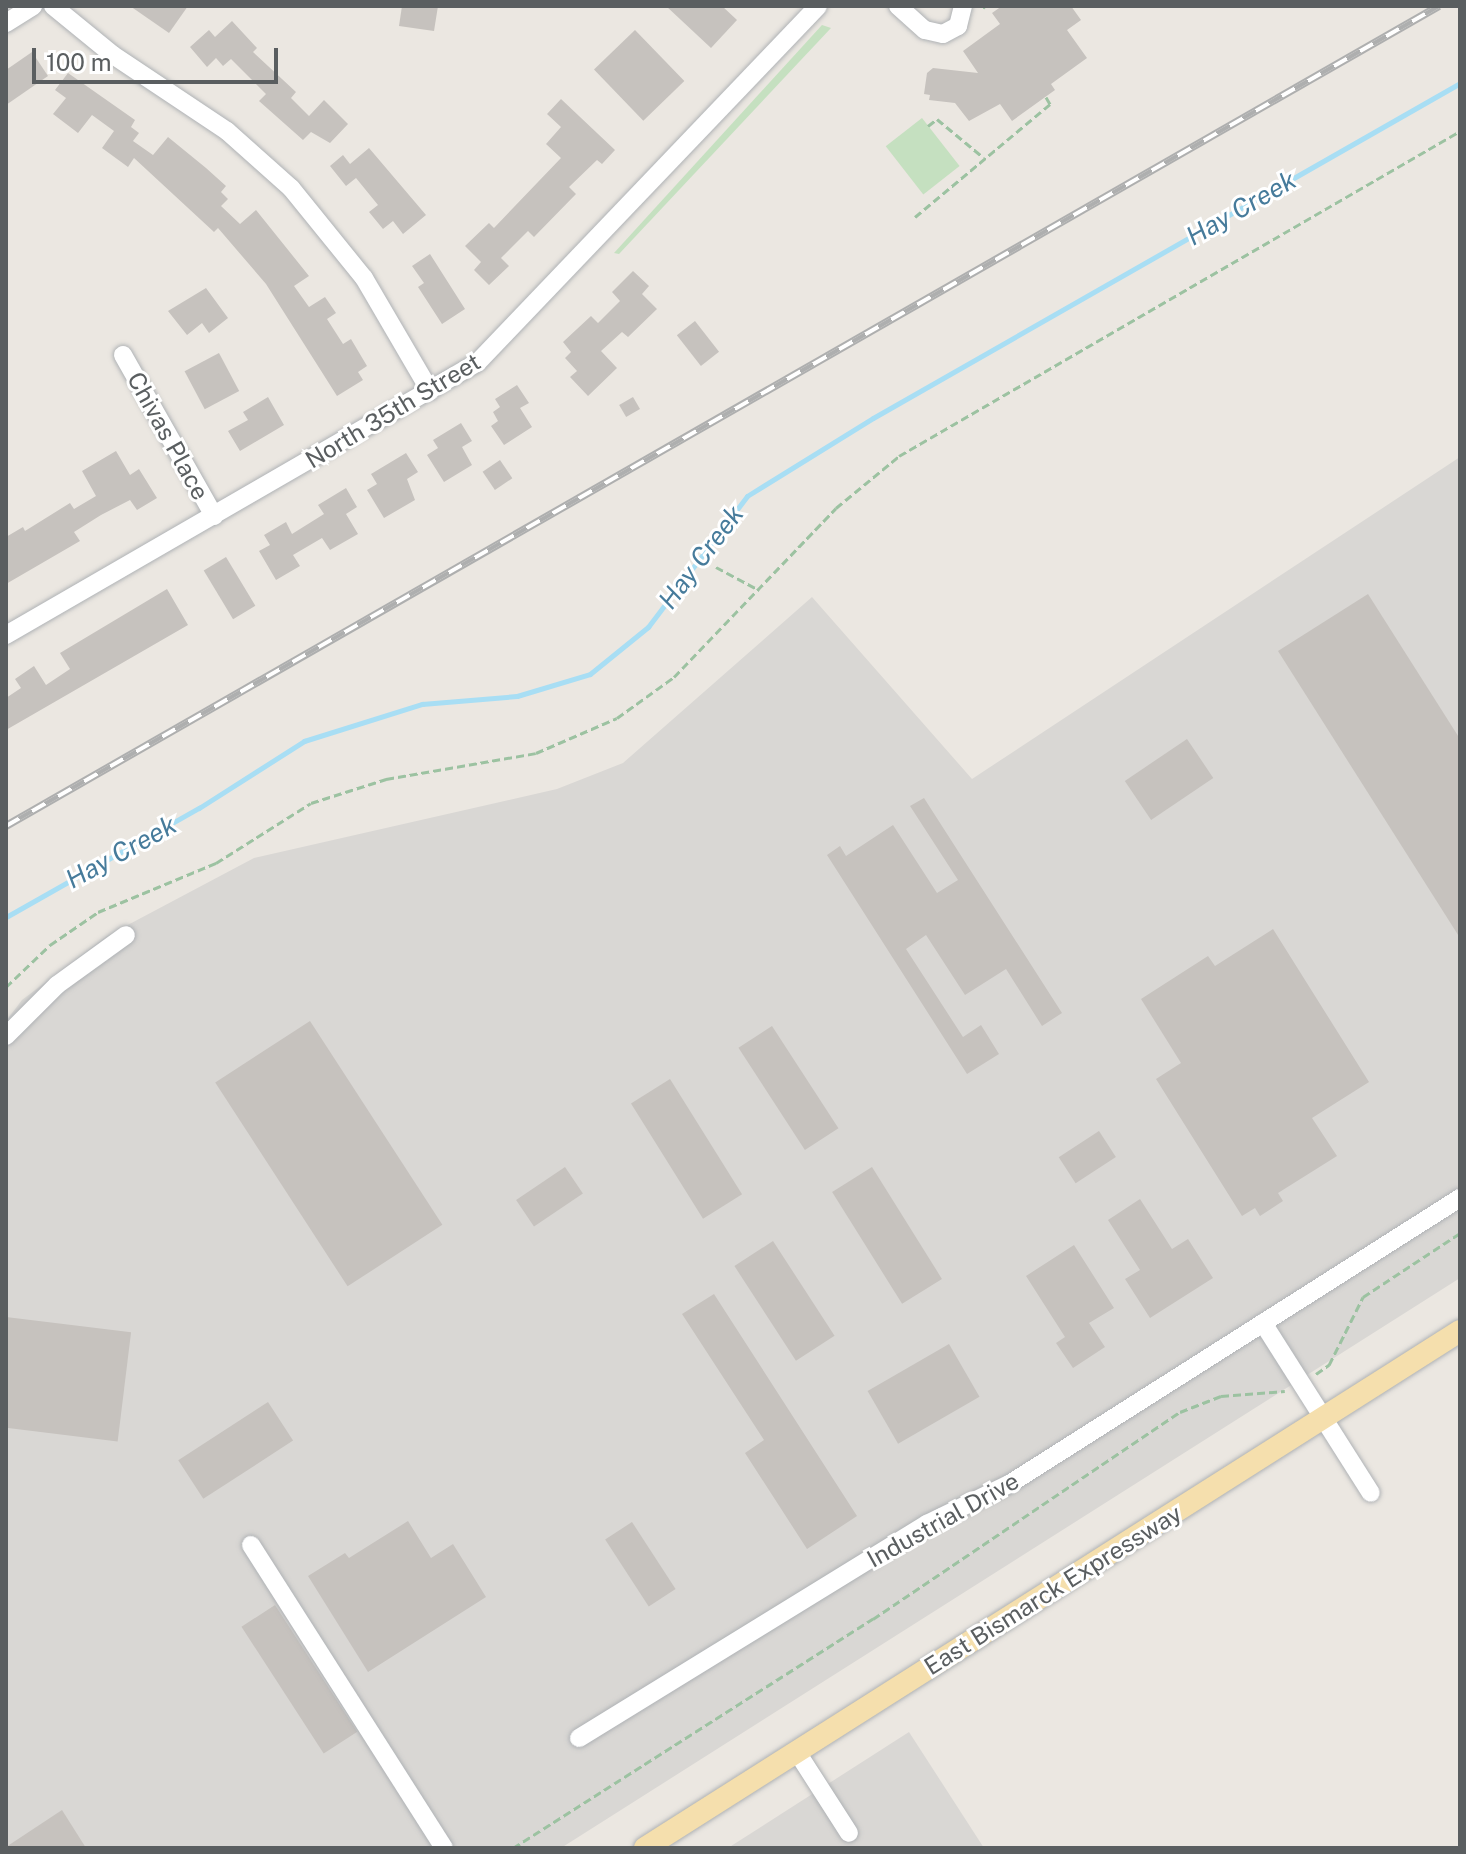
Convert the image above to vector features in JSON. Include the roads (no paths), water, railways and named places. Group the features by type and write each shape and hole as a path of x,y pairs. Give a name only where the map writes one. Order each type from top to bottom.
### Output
{"main road":[{"name":"East Bismarck Expressway","path":"645,1848 1460,1331"}],"street":[{"path":"6,23 33,6"},
{"path":"53,6 227,131 291,188 364,278 430,391"},
{"name":"North 35th Street","path":"6,635 478,362 517,326 818,6"},
{"path":"898,6 925,30 943,34 958,26 963,6"},
{"name":"Chivas Place","path":"123,355 214,516"},
{"path":"6,1036 57,985 126,935"},
{"name":"Industrial Drive","path":"579,1738 927,1524 1011,1483 1460,1198"},
{"path":"1263,1323 1371,1493"},
{"path":"251,1545 444,1848"},
{"path":"797,1752 849,1833"}],"waterway":[{"name":"Hay Creek","path":"6,917 199,808 304,741 422,704 517,696 590,674 648,627 747,496 873,418 1460,83"}],"railway":[{"path":"6,826 1439,6"}]}
